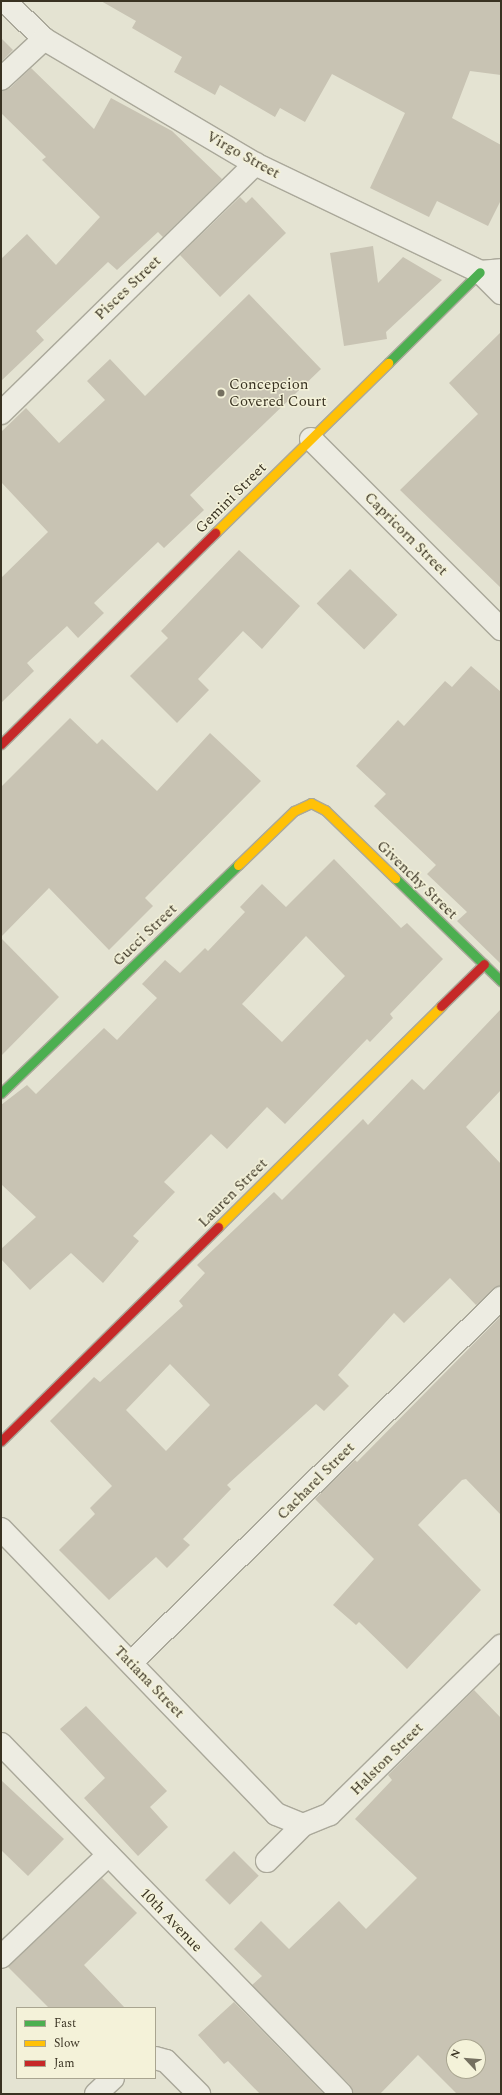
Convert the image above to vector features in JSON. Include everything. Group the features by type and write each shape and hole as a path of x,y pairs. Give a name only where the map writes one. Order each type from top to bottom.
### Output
{"street":[{"name":"Virgo Street","path":"5,1 44,39 255,164 490,271 501,293"},
{"path":"1,79 44,39"},
{"name":"Pisces Street","path":"1,413 255,164"},
{"name":"Gemini Street","path":"1,744 311,439 490,271"},
{"name":"Capricorn Street","path":"311,439 501,629"},
{"name":"Givenchy Street","path":"311,803 325,810 501,981"},
{"name":"Gucci Street","path":"1,1093 294,811 311,803"},
{"name":"Lauren Street","path":"1,1441 484,964"},
{"name":"Cacharel Street","path":"131,1663 501,1298"},
{"name":"Tatiana Street","path":"1,1529 276,1814 303,1825"},
{"name":"Halston Street","path":"267,1861 303,1825 330,1814 501,1646"},
{"name":"10th Avenue","path":"1,1744 341,2094"},
{"path":"1,1955 108,1855"},
{"path":"156,2058 166,2061 199,2094"},
{"path":"96,2094 112,2079"}],"building":[{"path":"101,1 501,1 501,75 470,71 452,118 501,145 501,200 488,226 437,201 429,217 370,188 405,113 332,74 305,122 280,108 275,117 220,85 215,95 174,72 182,57 132,28 136,21"},
{"path":"1,38 13,50 1,62"},
{"path":"31,68 94,129 111,98 172,131 222,179 163,237 158,232 117,270 108,262 36,331 44,340 1,381 1,259 27,234 56,265 100,217 42,160 46,157 1,113 1,91 10,88"},
{"path":"240,197 246,203 252,197 286,233 220,297 180,255"},
{"path":"373,246 378,283 403,257 442,280 386,332 387,339 344,346 330,253"},
{"path":"249,294 321,369 190,495 204,510 164,548 158,542 94,603 104,613 78,638 67,626 27,663 34,671 1,703 1,578 48,532 1,482 1,432 26,408 59,443 105,400 87,381 110,359 145,396"},
{"path":"501,332 501,588 400,490 478,414 449,383"},
{"path":"239,550 300,606 262,649 243,631 198,679 209,690 177,723 130,676 168,638 161,631"},
{"path":"350,569 397,615 364,649 317,604"},
{"path":"471,666 501,692 501,964 457,921 467,912 427,874 436,865 374,806 386,794 356,766 398,720 404,726 445,681 452,687"},
{"path":"70,718 97,744 102,739 157,791 210,733 261,781 145,898 153,906 109,950 49,888 1,937 1,787"},
{"path":"334,859 401,928 407,923 443,959 390,1014 393,1018 370,1042 367,1039 285,1124 267,1107 227,1149 211,1134 164,1182 175,1192 133,1236 139,1241 103,1283 71,1253 30,1290 1,1259 1,1249 36,1217 1,1184 1,1105 27,1085 36,1094 104,1028 117,1040 157,998 142,984 165,960 180,973 205,948 208,951 245,912 240,907 262,884 286,907","holes":["306,936 345,976 282,1042 242,1004"]},
{"path":"1,938 59,997 1,1056"},
{"path":"501,1009 501,1090 466,1127 501,1164 501,1286 476,1305 450,1278 404,1323 394,1313 338,1375 349,1386 324,1411 316,1404 227,1485 231,1489 183,1539 190,1545 167,1568 156,1557 109,1600 59,1550 95,1514 90,1508 112,1486 50,1421 94,1377 100,1382 183,1306 179,1301 205,1273 197,1265 274,1192 282,1200 363,1119 368,1125 412,1079 424,1090","holes":["170,1364 210,1405 166,1451 126,1410"]},
{"path":"501,1316 501,1515 466,1479 462,1480 418,1525 481,1590 407,1669 359,1622 356,1625 333,1605 374,1559 315,1499 355,1460 357,1462"},
{"path":"474,1690 501,1718 501,2094 457,2094 418,2055 380,2094 353,2094 350,2085 252,1985 262,1976 234,1949 261,1921 289,1949 339,1901 366,1929 417,1878 355,1819 392,1780 388,1775"},
{"path":"86,1706 167,1791 150,1807 168,1827 138,1856 84,1798 105,1778 60,1729"},
{"path":"1,1780 64,1839 28,1876 1,1850"},
{"path":"234,1851 259,1876 230,1905 205,1880"},
{"path":"102,1878 137,1913 84,1965 124,2007 48,2007 8,1967"},
{"path":"234,2002 324,2094 260,2094 228,2061 224,2064 198,2035"}],"traffic: fast":[{"path":"388,363 480,272"},
{"path":"1,1093 238,865"},
{"path":"395,878 501,981"}],"traffic: slow":[{"path":"215,533 388,363"},
{"path":"238,865 294,811 311,803 325,810 395,878"},
{"path":"218,1227 441,1006"}],"traffic: jam":[{"path":"1,744 215,533"},
{"path":"441,1006 484,964"},
{"path":"1,1441 218,1227"}],"place":[{"name":"Concepcion Covered Court","path":"221,393"}]}
